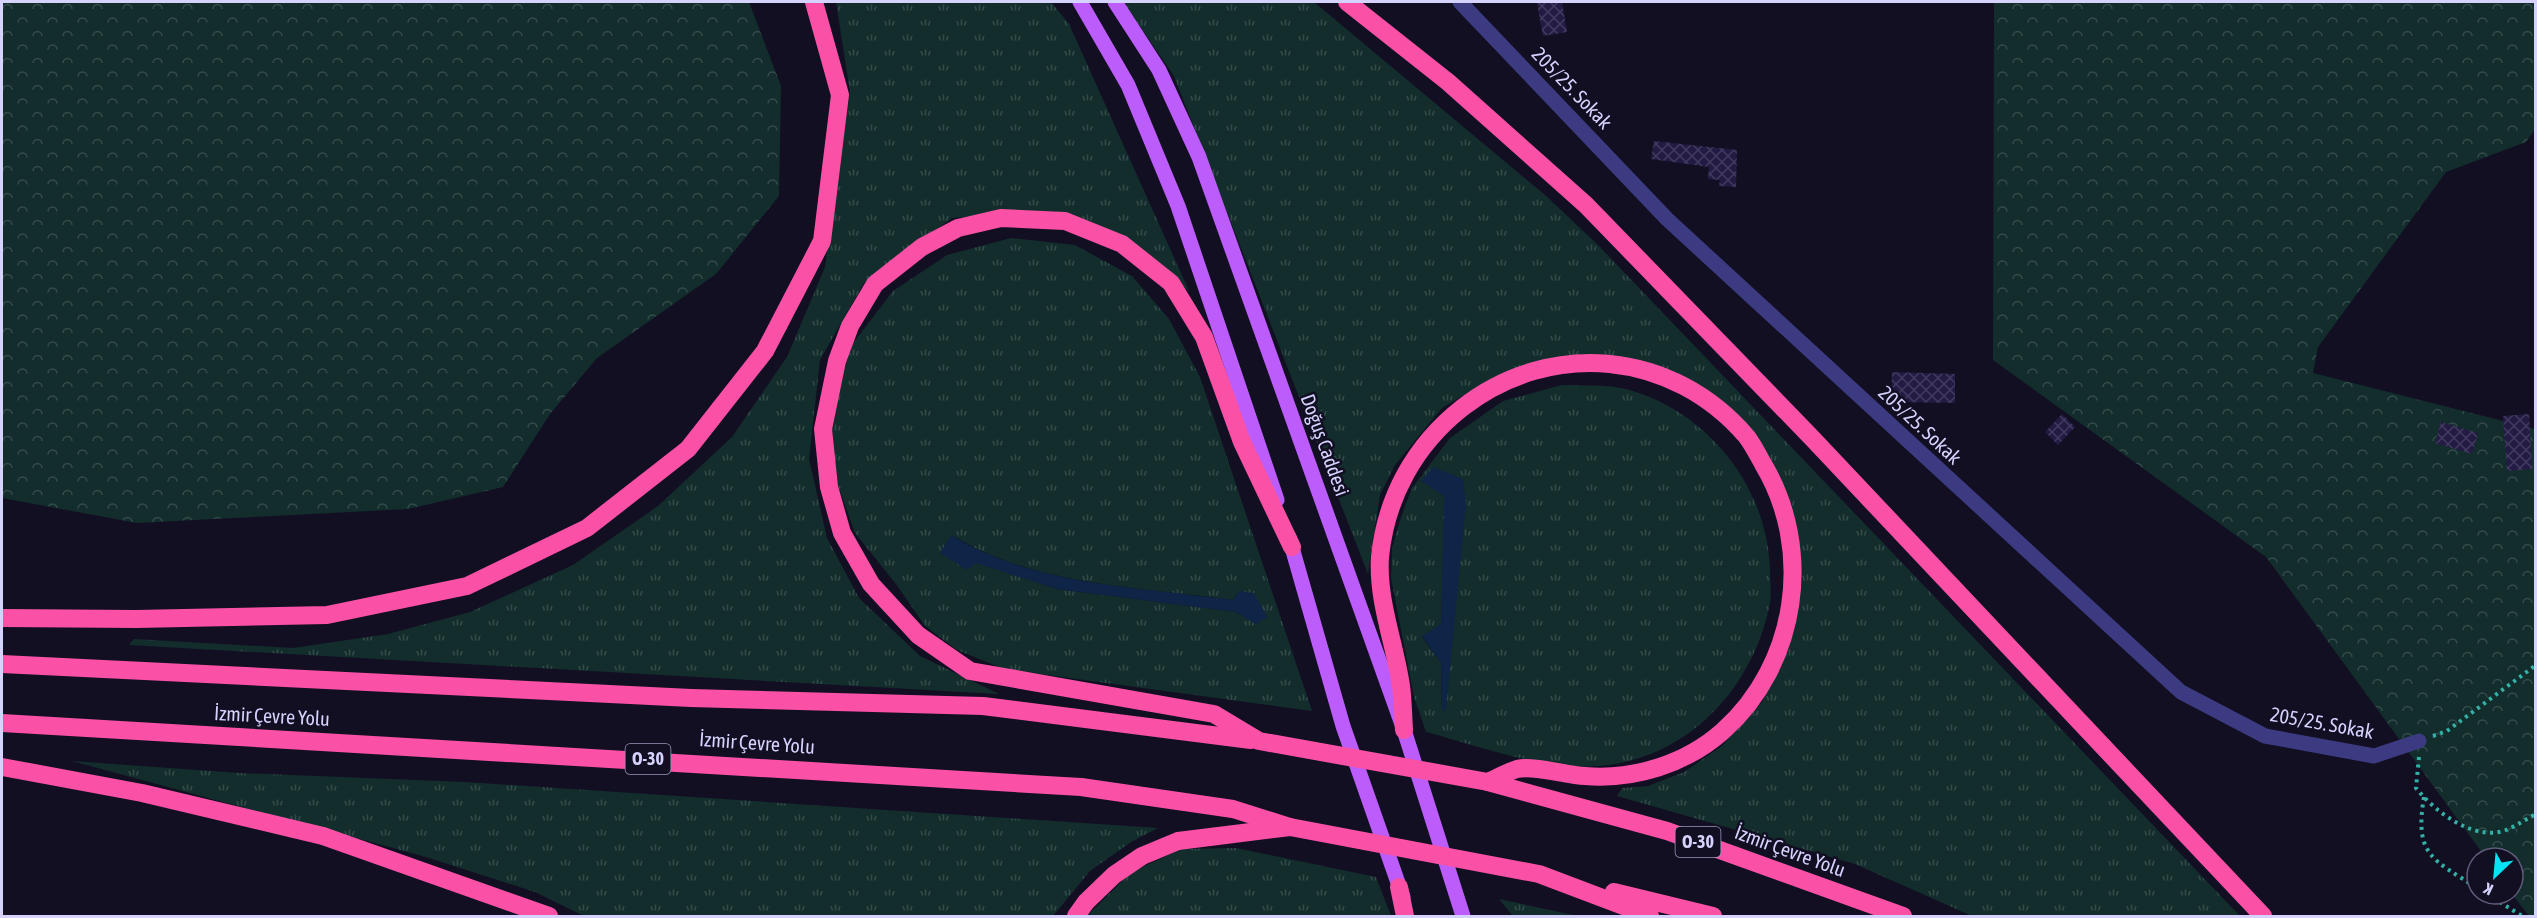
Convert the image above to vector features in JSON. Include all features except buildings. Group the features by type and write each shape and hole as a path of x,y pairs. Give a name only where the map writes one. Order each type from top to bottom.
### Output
{"highway":[{"path":"2,618 327,615 466,585 586,528 688,449 765,351 822,241 840,95 814,2"},
{"path":"1347,2 1448,82 1586,205 1812,438 2263,916"},
{"path":"1259,741 1214,714 970,671 918,635 871,584 842,533 829,487 823,429 837,361 849,326 875,284 922,247 958,228 1001,219 1065,221 1122,244 1171,283 1204,337 1242,442 1292,547"},
{"path":"1404,730 1402,687 1383,596 1380,558 1390,509 1411,461 1438,427 1475,398 1509,378 1563,363 1607,363 1659,375 1706,399 1747,438 1777,488 1792,544 1793,588 1788,623 1772,665 1752,701 1721,732 1681,759 1628,776 1585,776 1520,768 1488,782"},
{"name":"İzmir Çevre Yolu","path":"2,664 691,698 983,706 1259,741"},
{"name":"İzmir Çevre Yolu","path":"2,723 1081,787 1233,809 1290,827"},
{"name":"O-30","path":"1259,741 1488,782"},
{"path":"2,767 142,793 323,836 549,916"},
{"name":"İzmir Çevre Yolu","path":"1488,782 1667,831 1903,916"},
{"path":"1076,916 1086,902 1114,875 1142,856 1188,840 1290,827"},
{"name":"O-30","path":"1290,827 1539,874 1713,916"},
{"path":"1539,874 1650,916"},
{"path":"1399,887 1405,916"}],"main road":[{"path":"1080,2 1128,85 1178,206 1292,547 1343,726 1410,916"},
{"name":"Doğuş Caddesi","path":"1115,2 1159,70 1199,157 1404,730 1463,916"}],"street":[{"name":"205/25. Sokak","path":"1460,2 1667,219 2181,692 2265,736 2374,756 2419,741"}],"path":[{"path":"2535,665 2447,731 2419,741 2416,788 2455,821 2479,833 2505,831 2535,814"},
{"path":"2424,797 2420,829 2425,847 2434,860 2465,880"},
{"path":"2506,906 2522,916"}],"green space":[{"path":"2,2 749,2 781,86 779,196 716,274 597,358 550,414 503,487 408,509 137,523 2,498"},
{"path":"836,2 1051,2 1069,24 1189,291 1118,233 1053,211 952,218 864,283 820,360 809,459 827,538 859,598 920,656 999,694 129,645 134,639 293,648 388,634 470,612 573,565 658,506 732,437 787,357 825,267 850,92"},
{"path":"1123,2 1314,2 1545,195 1597,244 2240,916 1972,916 1855,864 1617,796 1622,788 1648,786 1684,772 1722,746 1762,702 1796,625 1788,507 1709,393 1553,359 1496,376 1442,408 1395,465 1380,495 1368,574 1174,76"},
{"path":"1994,2 2535,2 2535,129 2526,142 2446,172 2318,347 2313,373 2535,429 2535,916 2529,916 2521,906 2525,906 2525,846 2477,846 2266,557 1993,360"},
{"path":"1011,238 1075,245 1132,276 1169,319 1200,377 1312,711 1004,669 957,650 925,626 896,584 855,533 833,471 832,405 853,343 893,291 947,255","holes":["952,535 984,552 1017,565 1088,582 1233,600 1239,591 1256,624 1236,612 1057,589 975,562"]},
{"path":"1562,385 1618,387 1656,400 1683,415 1707,434 1728,457 1745,482 1758,510 1767,540 1771,590 1769,608 1760,638 1731,692 1687,735 1660,750 1631,761 1599,766 1577,766 1534,761 1426,732 1414,697 1391,578 1392,548 1412,488 1450,438 1503,401","holes":["1445,496 1442,710 1441,663 1422,637 1441,624"]},
{"path":"72,761 239,773 465,782 1158,828 1131,842 1090,871 1053,916 584,916 535,892 426,857"},
{"path":"1236,848 1376,877 1391,916 1087,916 1130,873 1181,849"},
{"path":"1499,899 1578,916 1513,916"}],"water":[{"path":"1433,467 1463,479 1466,504 1446,710 1442,711 1441,663 1422,636 1441,624 1444,496 1421,481"},
{"path":"951,535 983,552 1017,565 1088,582 1233,600 1239,591 1254,593 1267,617 1256,624 1236,612 1057,589 976,563 967,570 940,553"}]}
